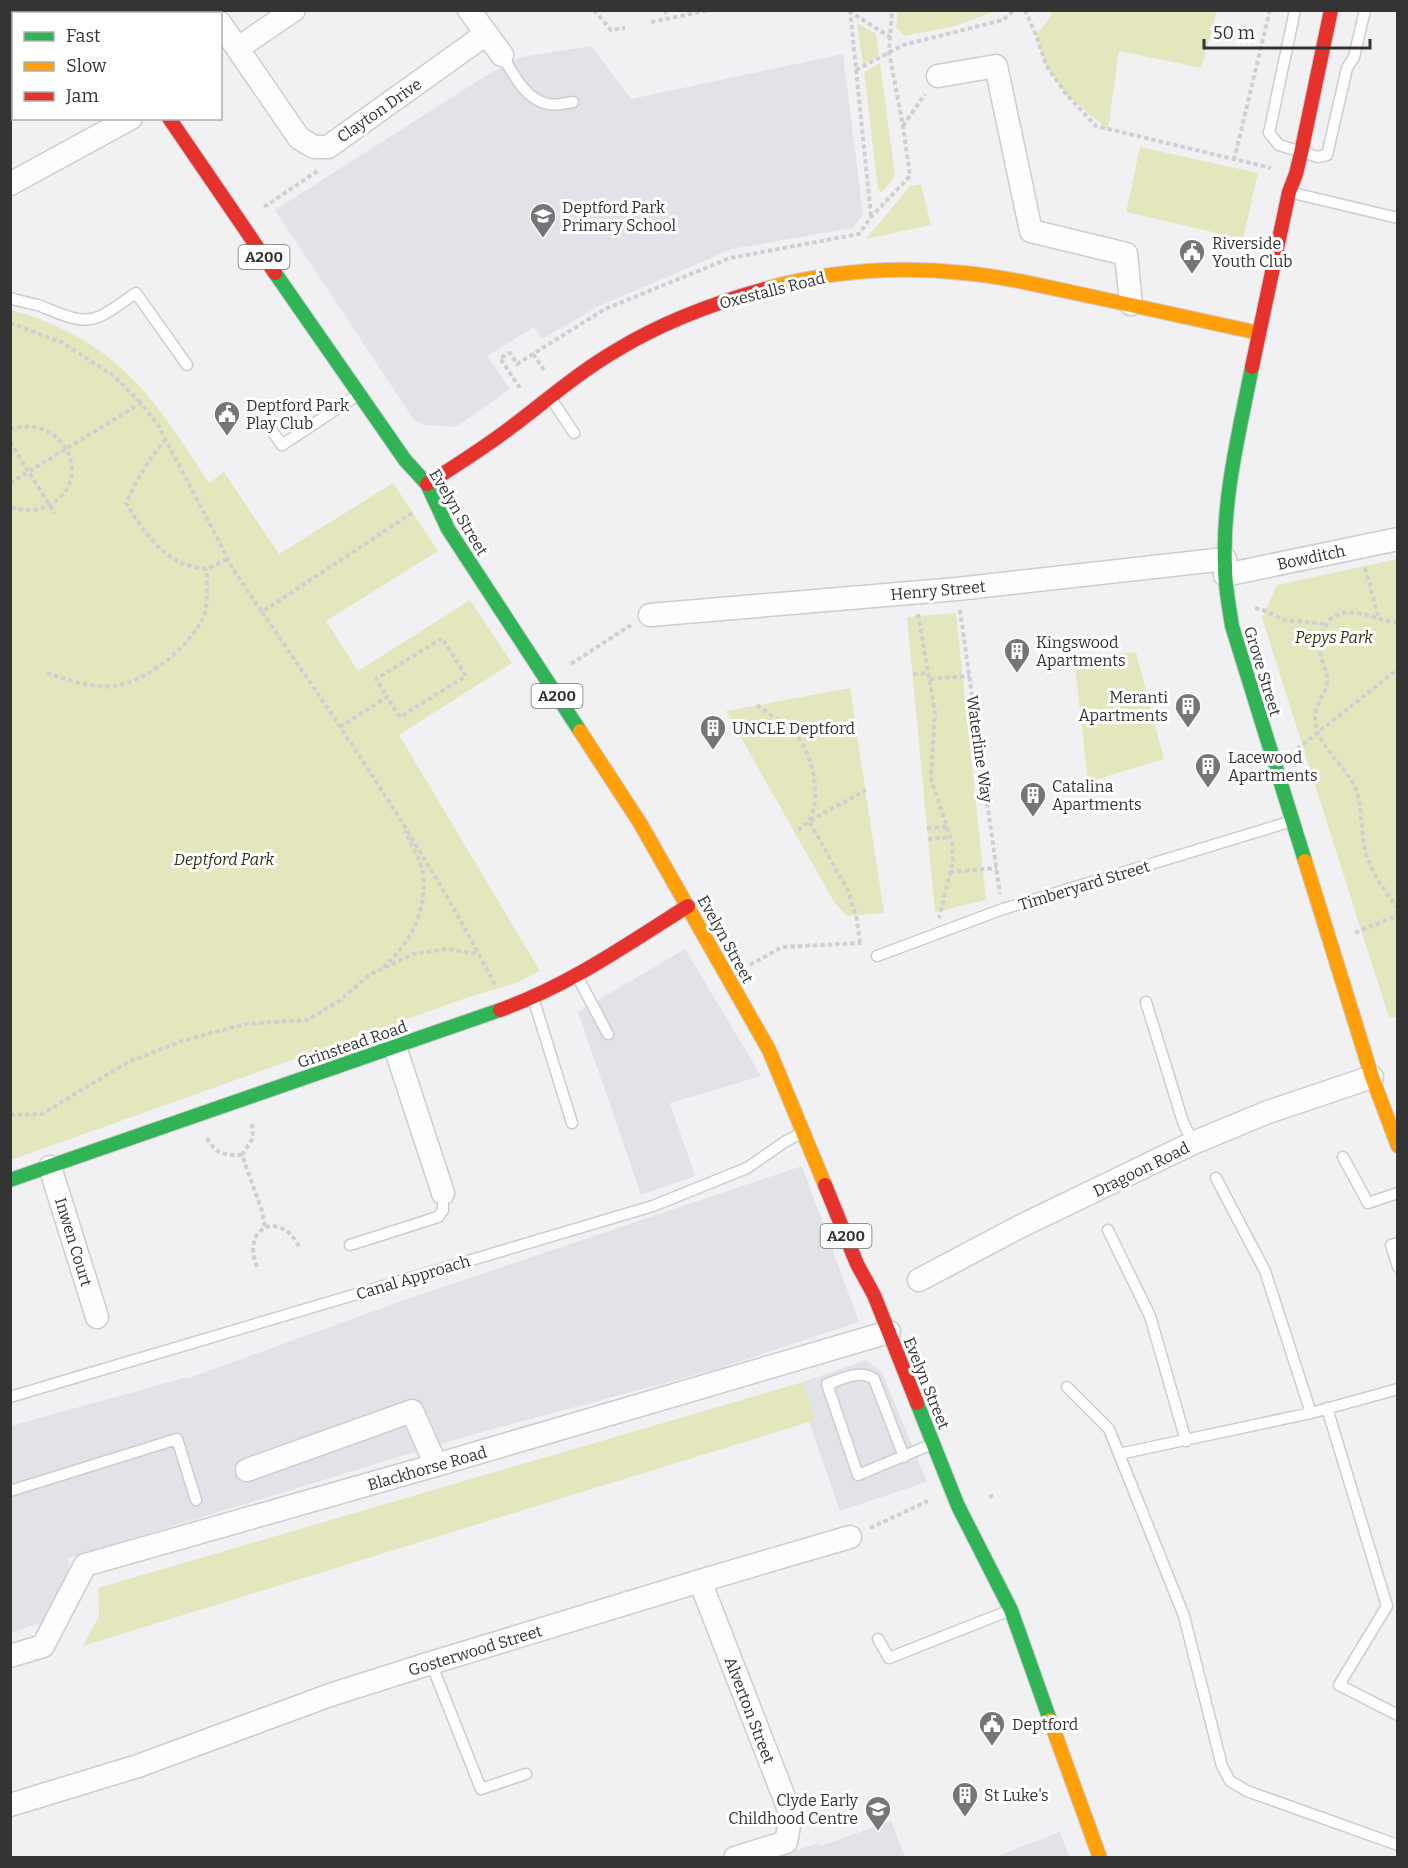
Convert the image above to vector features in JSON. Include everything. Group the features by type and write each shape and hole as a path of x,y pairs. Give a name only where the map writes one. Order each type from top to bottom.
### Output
{"main road":[{"name":"Grove Street","path":"1330,10 1301,153 1296,174 1288,192 1233,465 1226,514 1227,603 1232,626 1372,1077 1396,1139"},
{"name":"Evelyn Street","path":"170,120 358,394 405,460 428,484 448,529 640,823 778,1068 857,1264 874,1294 958,1506 1011,1610 1100,1857"},
{"name":"Oxestalls Road","path":"428,484 483,448 593,364 622,347 706,306 792,282 894,269 993,276 1258,333"},
{"name":"Grinstead Road","path":"10,1180 533,998 578,976 688,906"}],"street":[{"path":"238,48 294,10"},
{"path":"474,11 486,34 502,55"},
{"name":"Clayton Drive","path":"222,26 299,138 314,147 328,147 486,34"},
{"path":"938,76 996,66 1031,231 1126,254 1131,304"},
{"path":"10,184 127,120"},
{"name":"Bowditch","path":"1225,567 1360,547 1398,539"},
{"name":"Henry Street","path":"650,615 1225,567"},
{"path":"396,1047 443,1193"},
{"name":"Dragoon Road","path":"919,1280 1018,1227 1193,1143 1268,1112 1372,1077"},
{"name":"Inwen Court","path":"50,1167 97,1317"},
{"name":"Blackhorse Road","path":"10,1656 43,1646 86,1565 436,1466 889,1332"},
{"path":"247,1470 412,1411 436,1466"},
{"name":"Gosterwood Street","path":"10,1805 138,1766 330,1695 850,1537"},
{"name":"Alverton Street","path":"700,1581 791,1815 786,1842 735,1857"}],"lane":[{"path":"1295,10 1269,133 1279,145 1318,157 1327,155 1347,68 1354,57 1365,10"},
{"path":"502,55 517,80 533,98 549,105 573,102"},
{"path":"1288,192 1398,218"},
{"path":"10,298 65,316 91,319 100,316 136,293 187,365"},
{"path":"258,411 282,446 358,394"},
{"path":"550,397 574,433"},
{"name":"Timberyard Street","path":"877,956 1002,909 1292,821"},
{"path":"578,976 608,1034"},
{"path":"533,998 572,1123"},
{"path":"1146,1002 1183,1122 1193,1143"},
{"name":"Canal Approach","path":"10,1397 653,1206 747,1168 804,1132"},
{"path":"1343,1157 1368,1203 1398,1193"},
{"path":"1216,1178 1265,1271 1311,1413"},
{"path":"350,1245 438,1217 443,1210 443,1193"},
{"path":"1108,1230 1150,1316 1186,1441"},
{"path":"1398,1243 1391,1245 1398,1267"},
{"path":"904,1457 874,1379 867,1374 859,1374 827,1384 858,1475 904,1457 933,1444"},
{"path":"1067,1387 1109,1429 1184,1616 1222,1766 1230,1781 1247,1791 1398,1845"},
{"path":"1119,1454 1311,1413 1398,1389"},
{"path":"1327,1408 1387,1606 1339,1685 1398,1715"},
{"path":"10,1491 177,1439 196,1500"},
{"path":"878,1639 889,1658 1011,1610"},
{"path":"431,1663 481,1789 526,1774"}],"path":[{"path":"594,10 611,30 625,28"},
{"path":"665,10 667,19"},
{"path":"651,22 710,10"},
{"path":"850,11 871,217 910,176 889,52 892,10"},
{"path":"856,70 903,45 1003,20 1014,10"},
{"path":"1025,10 1046,65 1066,94 1095,126 1273,168"},
{"path":"1234,159 1270,10"},
{"path":"850,11 890,37"},
{"path":"903,126 938,76"},
{"path":"264,207 324,167 328,147"},
{"path":"10,323 61,342 114,376 141,403 158,425 236,573 399,817 479,954 505,1008"},
{"path":"533,354 544,370"},
{"path":"10,483 141,403"},
{"path":"10,430 33,426 46,429 57,436 66,449 72,473 67,487 50,505 34,511 17,510 10,506"},
{"path":"166,440 152,455 126,503 157,546 183,564 207,569 228,558"},
{"path":"10,442 55,514"},
{"path":"263,612 417,509"},
{"path":"1360,547 1379,620"},
{"path":"47,673 79,683 114,686 141,677 168,661 204,614 207,569"},
{"name":"Waterline Way","path":"957,589 1002,909"},
{"path":"916,592 935,712 931,779 950,837 953,861 934,935"},
{"path":"1227,603 1257,608 1283,620 1326,624"},
{"path":"1398,622 1379,620 1363,613 1353,612 1333,617 1326,624 1322,660 1327,671 1327,681 1315,712 1317,733 1353,783 1360,806 1364,844 1369,863 1382,887 1398,909"},
{"path":"571,664 650,615"},
{"path":"442,638 466,676 400,717 387,697 376,680 442,638"},
{"path":"1276,765 1398,669"},
{"path":"913,674 929,673"},
{"path":"930,679 970,676"},
{"path":"340,727 387,697"},
{"path":"757,705 799,739 811,761 815,786 809,821 847,889 856,915 860,943"},
{"path":"795,832 809,821 866,790"},
{"path":"378,972 397,954 409,938 417,919 423,893 423,874 399,817"},
{"path":"927,828 947,827"},
{"path":"928,839 950,837"},
{"path":"950,872 997,868"},
{"path":"1353,934 1398,915"},
{"path":"749,965 782,947 860,943 877,956"},
{"path":"10,1115 42,1114 128,1062 182,1041 245,1024 307,1020 338,1002 369,975 413,954 447,949 479,954"},
{"path":"242,1155 254,1138 246,1098"},
{"path":"202,1114 207,1139 215,1150 224,1155 242,1155"},
{"path":"242,1155 262,1211 265,1227"},
{"path":"257,1267 252,1247 254,1237 265,1227 273,1226 290,1232 300,1249"},
{"path":"989,1497 994,1495"},
{"path":"850,1537 933,1498"}],"shaded area":[{"name":"Deptford Park Primary School","path":"591,46 631,99 843,54 863,214 853,228 732,249 597,307 542,339 534,327 487,356 510,389 456,427 425,425 414,420 275,210 487,75 521,57"},
{"path":"685,949 761,1076 670,1103 695,1176 641,1195 578,1012"},
{"path":"802,1166 859,1322 717,1369 467,1436 68,1558 70,1570 43,1622 11,1633 11,1426 189,1378 410,1298"},
{"path":"866,1360 882,1372 927,1482 840,1511 809,1422 814,1419 803,1382"},
{"name":"Clyde Early Childhood Centre","path":"891,1821 905,1857 777,1857 818,1843 821,1846"},
{"path":"1060,1832 1069,1856 1000,1857 1000,1855"}],"green space":[{"path":"898,10 996,11 955,26 904,36 896,27"},
{"path":"1050,10 1217,11 1201,68 1119,51 1108,130 1066,94 1046,65 1036,35 1052,15"},
{"path":"857,23 876,34 879,55 863,64"},
{"path":"880,63 895,176 882,192 878,189 864,72"},
{"path":"1140,147 1258,173 1243,239 1126,212"},
{"path":"921,184 931,225 866,239 910,186"},
{"name":"Deptford Park","path":"10,310 40,319 84,340 127,373 162,413 209,483 224,472 279,554 393,483 438,551 326,621 358,671 470,600 512,663 399,735 540,971 516,983 469,997 11,1160"},
{"name":"Pepys Park","path":"1397,559 1398,1016 1389,1018 1262,618 1277,585"},
{"path":"956,613 986,900 935,912 907,617"},
{"path":"1136,652 1164,759 1088,782 1074,658"},
{"path":"850,688 884,913 847,916 834,902 726,711"},
{"path":"803,1382 815,1419 809,1422 83,1646 99,1616 98,1588"}],"traffic: fast":[{"path":"275,273 405,460 427,484 448,529 580,731"},
{"path":"1252,367 1237,442 1226,517 1226,589 1232,626 1305,861"},
{"path":"10,1180 500,1010"},
{"path":"917,1403 958,1506 1011,1610 1050,1720"}],"traffic: slow":[{"path":"765,289 839,274 889,270 964,273 1029,283 1259,333"},
{"path":"580,731 640,823 769,1050 825,1185"},
{"path":"1305,861 1372,1077 1398,1146"},
{"path":"1050,1720 1100,1858"}],"traffic: jam":[{"path":"1252,367 1331,10"},
{"path":"170,120 275,273"},
{"path":"427,484 500,435 589,368 634,340 689,314 765,289"},
{"path":"500,1010 574,976 688,906"},
{"path":"825,1185 857,1264 874,1295 917,1403"}],"place":[{"name":"Deptford Park Primary School","path":"543,239"},
{"name":"Riverside Youth Club","path":"1192,275"},
{"name":"Deptford Park Play Club","path":"227,437"},
{"name":"Kingswood Apartments","path":"1017,674"},
{"name":"Meranti Apartments","path":"1188,729"},
{"name":"UNCLE Deptford","path":"713,751"},
{"name":"Lacewood Apartments","path":"1208,789"},
{"name":"Catalina Apartments","path":"1033,818"},
{"name":"Deptford","path":"992,1747"},
{"name":"St Luke's","path":"965,1818"},
{"name":"Clyde Early Childhood Centre","path":"878,1832"}]}
